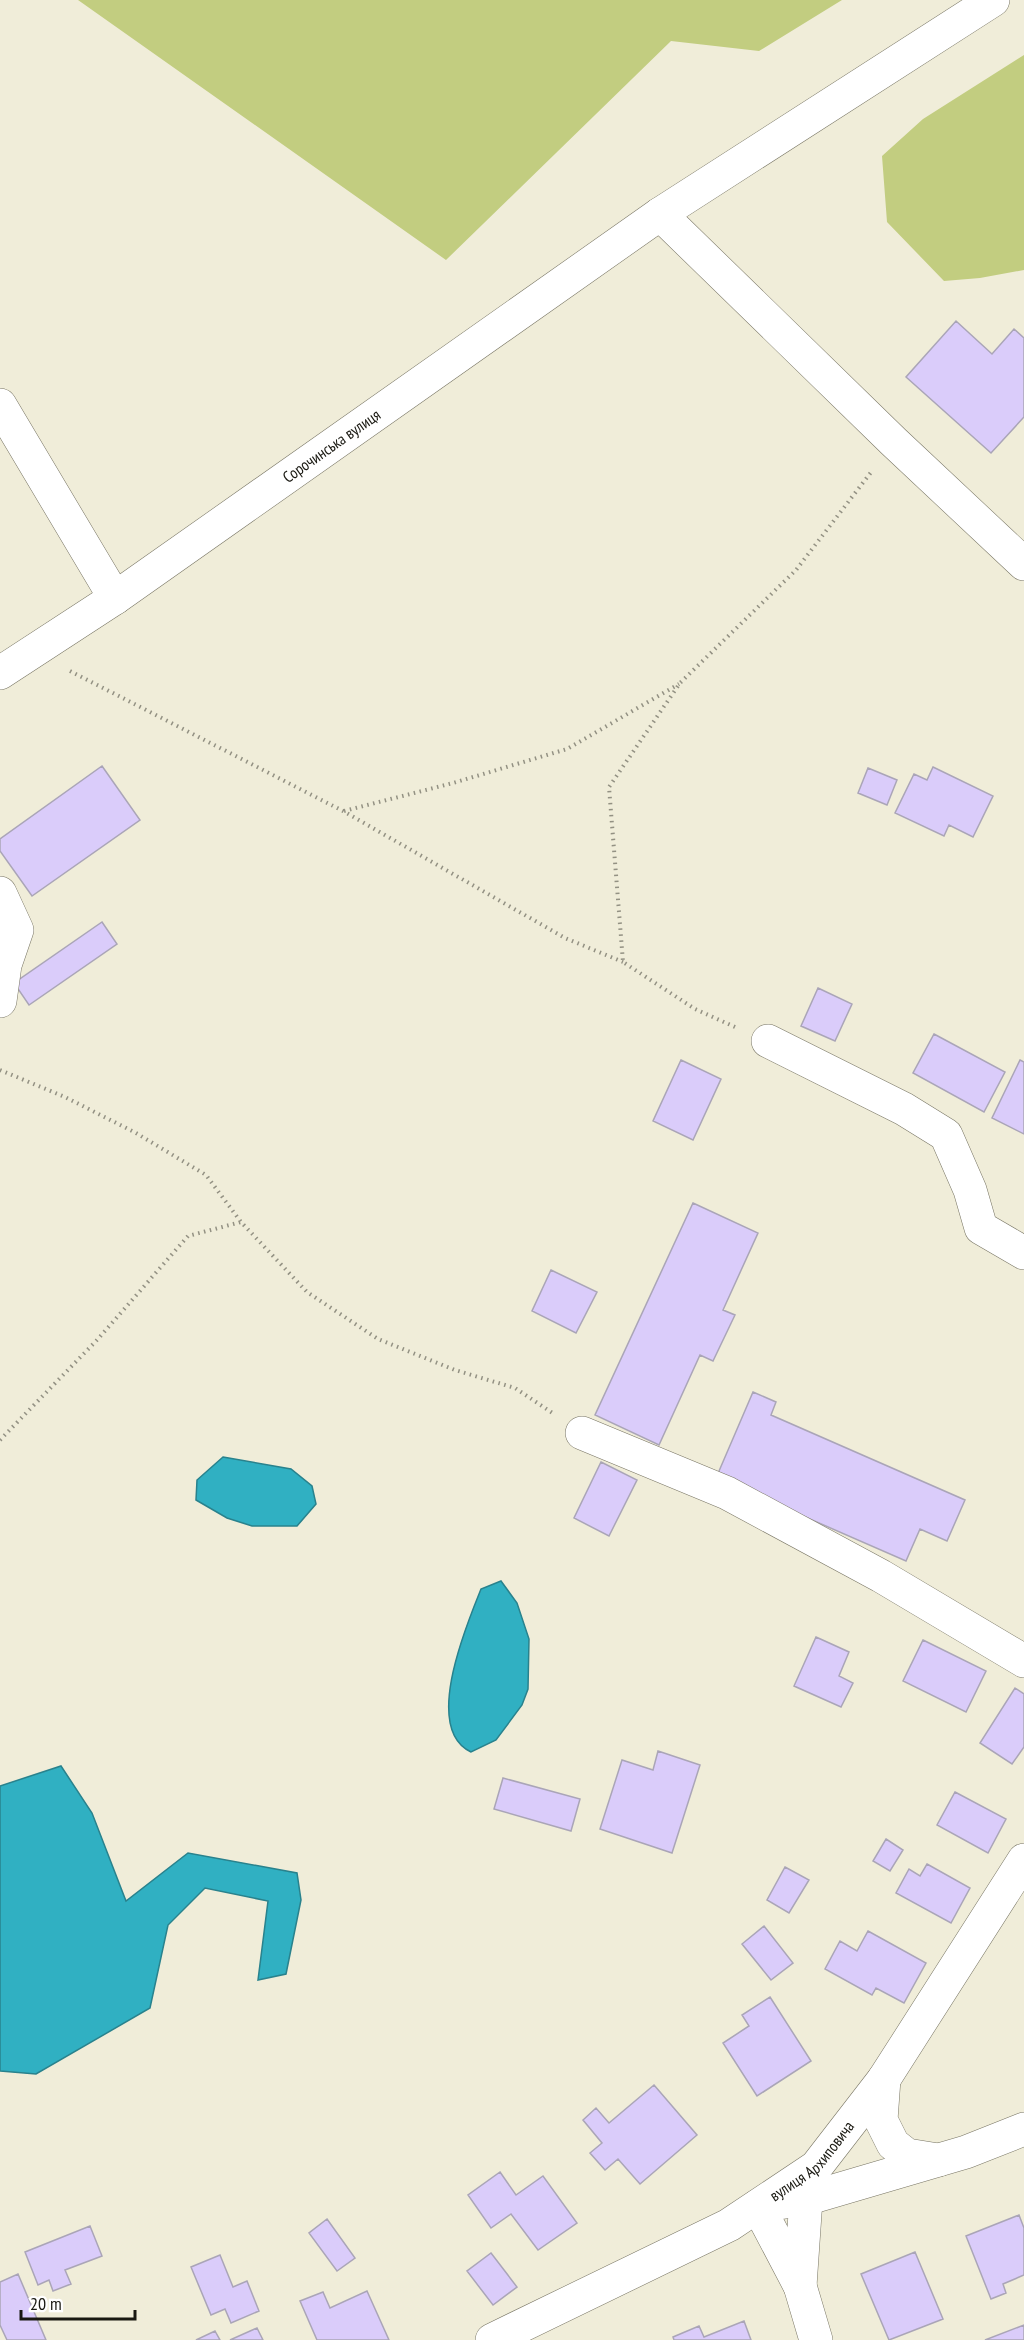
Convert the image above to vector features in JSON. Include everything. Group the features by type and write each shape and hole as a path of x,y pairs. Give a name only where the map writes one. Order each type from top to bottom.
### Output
{"street":[{"name":"Сорочинська вулиця","path":"0,673 115,598 660,214 993,0"},
{"path":"660,214 894,442 1024,564"},
{"path":"0,405 115,598"},
{"path":"0,893 17,930 5,965 0,1002"},
{"path":"768,1041 904,1108 946,1135 970,1190 981,1228 1024,1253"},
{"path":"582,1433 727,1493 880,1576 1024,1661"},
{"name":"вулиця Архиповича","path":"492,2340 729,2225 816,2167 884,2079 1024,1860"},
{"path":"884,2079 880,2120 893,2144 907,2155 938,2160"},
{"path":"816,2340 800,2286 758,2206 806,2199 966,2152 1024,2129"},
{"path":"800,2286 806,2199 816,2167"}],"path":[{"path":"623,962 609,787 680,683 796,570 894,442"},
{"path":"32,652 343,811 566,938 623,962 695,1009 768,1041"},
{"path":"343,811 453,783 567,749 680,683"},
{"path":"0,1070 65,1097 136,1133 206,1175 241,1222 307,1292 378,1339 455,1370 515,1388 582,1433"},
{"path":"0,1440 98,1339 189,1236 241,1222"}],"green space":[{"path":"78,0 842,0 759,51 671,41 446,260"},
{"path":"1024,55 1024,270 980,278 944,281 887,222 882,156 923,119"}],"water":[{"path":"223,1457 291,1469 312,1486 316,1504 297,1526 252,1526 227,1518 196,1500 197,1480"},
{"path":"501,1581 517,1603 529,1639 528,1689 522,1705 496,1740 471,1752 457,1740 450,1722 449,1700 452,1675 481,1589"},
{"path":"61,1766 92,1813 126,1901 188,1853 297,1873 301,1900 286,1974 258,1980 268,1901 205,1888 168,1925 150,2008 36,2074 0,2071 0,1786"}],"building":[{"path":"956,321 992,354 1014,329 1024,338 1024,417 991,453 906,377"},
{"path":"102,766 140,820 32,896 0,851 0,839"},
{"path":"933,767 993,796 973,837 949,825 944,836 895,813 914,774 927,780"},
{"path":"868,768 897,780 887,805 858,793"},
{"path":"102,922 117,944 29,1005 14,983"},
{"path":"818,988 852,1004 835,1041 801,1026"},
{"path":"934,1034 1005,1072 984,1112 913,1073"},
{"path":"681,1060 721,1079 693,1140 653,1121"},
{"path":"1020,1060 1024,1062 1024,1134 992,1118"},
{"path":"693,1203 758,1233 723,1310 735,1315 713,1361 700,1355 659,1445 595,1415"},
{"path":"551,1270 597,1292 576,1333 532,1311"},
{"path":"753,1392 776,1402 771,1415 965,1500 947,1541 920,1529 906,1561 716,1478"},
{"path":"601,1462 637,1480 609,1536 574,1518"},
{"path":"816,1637 849,1652 839,1676 853,1683 841,1707 794,1686"},
{"path":"923,1640 986,1671 966,1712 903,1681"},
{"path":"1015,1688 1024,1694 1024,1747 1012,1764 980,1743"},
{"path":"658,1751 700,1765 672,1853 600,1829 622,1760 653,1770"},
{"path":"503,1778 580,1799 571,1831 494,1809"},
{"path":"955,1792 1006,1819 988,1853 937,1825"},
{"path":"886,1839 903,1850 890,1871 873,1861"},
{"path":"927,1864 970,1888 951,1923 896,1893 909,1869 920,1876"},
{"path":"785,1867 809,1880 789,1913 767,1900"},
{"path":"764,1926 793,1963 771,1980 742,1944"},
{"path":"868,1931 926,1963 904,2003 876,1988 872,1995 825,1969 840,1941 857,1951"},
{"path":"770,1997 811,2061 757,2096 723,2043 749,2026 742,2015"},
{"path":"654,2085 697,2135 640,2184 618,2159 605,2170 590,2153 602,2143 583,2120 596,2108 609,2123"},
{"path":"500,2172 516,2195 543,2176 577,2223 538,2250 511,2214 491,2228 468,2195"},
{"path":"1019,2215 1024,2228 1024,2275 1003,2284 1006,2293 991,2299 966,2236"},
{"path":"327,2219 355,2258 337,2271 309,2233"},
{"path":"90,2226 102,2256 65,2270 71,2284 53,2291 49,2280 38,2285 25,2252"},
{"path":"915,2252 943,2319 889,2340 861,2274"},
{"path":"491,2253 517,2287 493,2305 467,2271"},
{"path":"220,2255 233,2287 247,2281 259,2311 231,2323 225,2309 211,2315 191,2267"},
{"path":"18,2274 46,2340 7,2340 0,2325 0,2282"},
{"path":"367,2291 389,2340 317,2340 300,2301 323,2292 330,2308"},
{"path":"744,2321 751,2340 674,2340 673,2337 699,2326 704,2337"},
{"path":"1024,2325 1024,2340 985,2340"},
{"path":"257,2328 263,2340 230,2340"},
{"path":"215,2331 220,2340 196,2340"}]}
